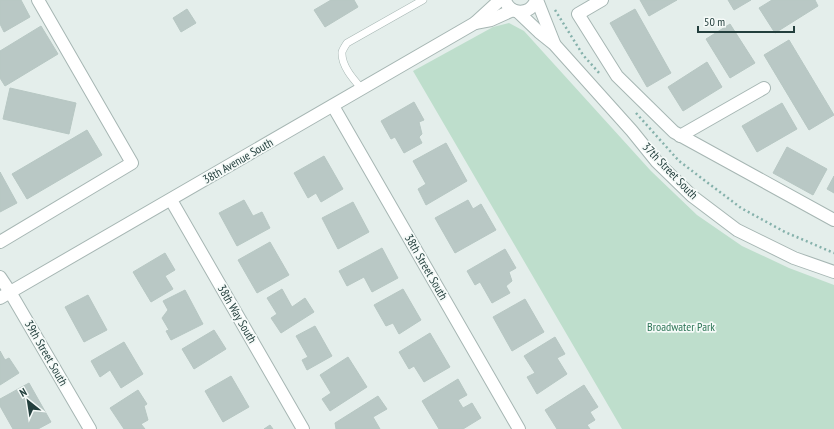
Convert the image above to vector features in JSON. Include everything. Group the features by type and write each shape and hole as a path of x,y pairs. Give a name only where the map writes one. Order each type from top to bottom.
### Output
{"street":[{"path":"0,242 132,163 38,0"},
{"name":"38th Avenue South","path":"5,295 475,23 500,0"},
{"name":"37th Street South","path":"506,0 509,7 554,44 632,131 657,162 692,196 737,230 794,258 834,272"},
{"name":"38th Avenue South","path":"475,23 490,20 515,11 528,11 535,4 536,0"},
{"name":"37th Street South","path":"536,0 554,44"},
{"path":"602,0 578,14 617,76 674,132 834,220"},
{"path":"680,136 764,88"},
{"name":"38th Street South","path":"333,106 520,429"},
{"name":"38th Way South","path":"171,200 303,429"},
{"name":"39th Street South","path":"0,277 5,295 90,429"}],"lane":[{"path":"362,89 354,80 345,64 342,52 347,43 423,0"}],"green space":[{"name":"Broadwater Park","path":"509,23 524,31 651,171 697,215 742,246 789,268 834,285 834,429 622,429 413,71 493,27"}],"building":[{"path":"0,0 21,0 30,17 4,32 0,24"},
{"path":"331,0 354,0 358,7 325,27 314,10"},
{"path":"640,0 677,0 649,16"},
{"path":"728,0 751,0 734,10"},
{"path":"772,0 815,0 818,6 775,33 759,8"},
{"path":"187,9 196,23 181,32 173,18"},
{"path":"635,9 671,73 647,87 610,23"},
{"path":"730,24 755,63 730,78 706,39"},
{"path":"41,26 58,54 5,86 0,78 0,51"},
{"path":"789,40 834,115 809,130 764,55"},
{"path":"707,62 722,87 683,111 668,87"},
{"path":"10,88 76,103 69,134 3,119"},
{"path":"414,102 424,120 419,122 422,134 419,137 422,143 404,153 395,137 391,139 381,121"},
{"path":"782,103 797,129 757,152 742,126"},
{"path":"87,130 102,155 27,199 12,174"},
{"path":"446,143 467,181 426,205 418,189 426,184 413,161"},
{"path":"787,147 827,169 813,195 773,173"},
{"path":"324,156 343,189 321,202 316,193 308,198 294,173"},
{"path":"0,172 17,203 0,212"},
{"path":"834,176 834,193 827,189"},
{"path":"244,200 253,216 262,212 270,228 237,246 219,213"},
{"path":"468,200 473,209 481,204 496,230 455,253 435,218"},
{"path":"353,202 369,232 338,249 322,218"},
{"path":"270,242 289,275 257,293 238,260"},
{"path":"382,248 398,278 372,292 364,277 347,286 339,271"},
{"path":"505,249 516,268 509,272 512,281 506,286 510,293 492,303 480,282 475,285 467,271"},
{"path":"165,253 175,270 165,276 173,289 151,302 133,272"},
{"path":"282,289 292,307 305,298 314,312 281,333 271,318 277,314 267,298"},
{"path":"403,289 421,320 399,334 393,323 386,326 374,305"},
{"path":"185,290 203,324 171,340 166,331 169,330 162,318 168,310 163,301"},
{"path":"88,295 107,330 84,342 65,307"},
{"path":"525,299 544,332 512,351 493,317"},
{"path":"315,326 332,356 307,370 302,360 308,357 296,336"},
{"path":"214,330 226,349 194,369 182,349"},
{"path":"430,333 450,367 424,382 414,366 409,369 399,352"},
{"path":"555,337 565,354 557,358 567,374 537,394 527,377 535,373 524,356"},
{"path":"124,342 143,374 121,388 110,370 100,377 91,361"},
{"path":"0,351 5,360 9,358 19,373 0,385"},
{"path":"348,357 367,387 330,411 322,399 331,393 320,375"},
{"path":"231,376 249,407 223,422 205,391"},
{"path":"458,379 467,395 458,400 463,408 472,403 481,418 463,429 439,429 422,401"},
{"path":"29,383 51,422 38,429 13,429 0,406 0,399"},
{"path":"584,385 598,407 590,412 595,420 587,425 590,429 557,429 545,410"},
{"path":"138,390 147,404 144,406 148,420 141,424 145,429 124,429 110,408"},
{"path":"378,396 387,409 373,417 380,429 336,429 335,423"},
{"path":"270,425 273,429 264,429"}]}
